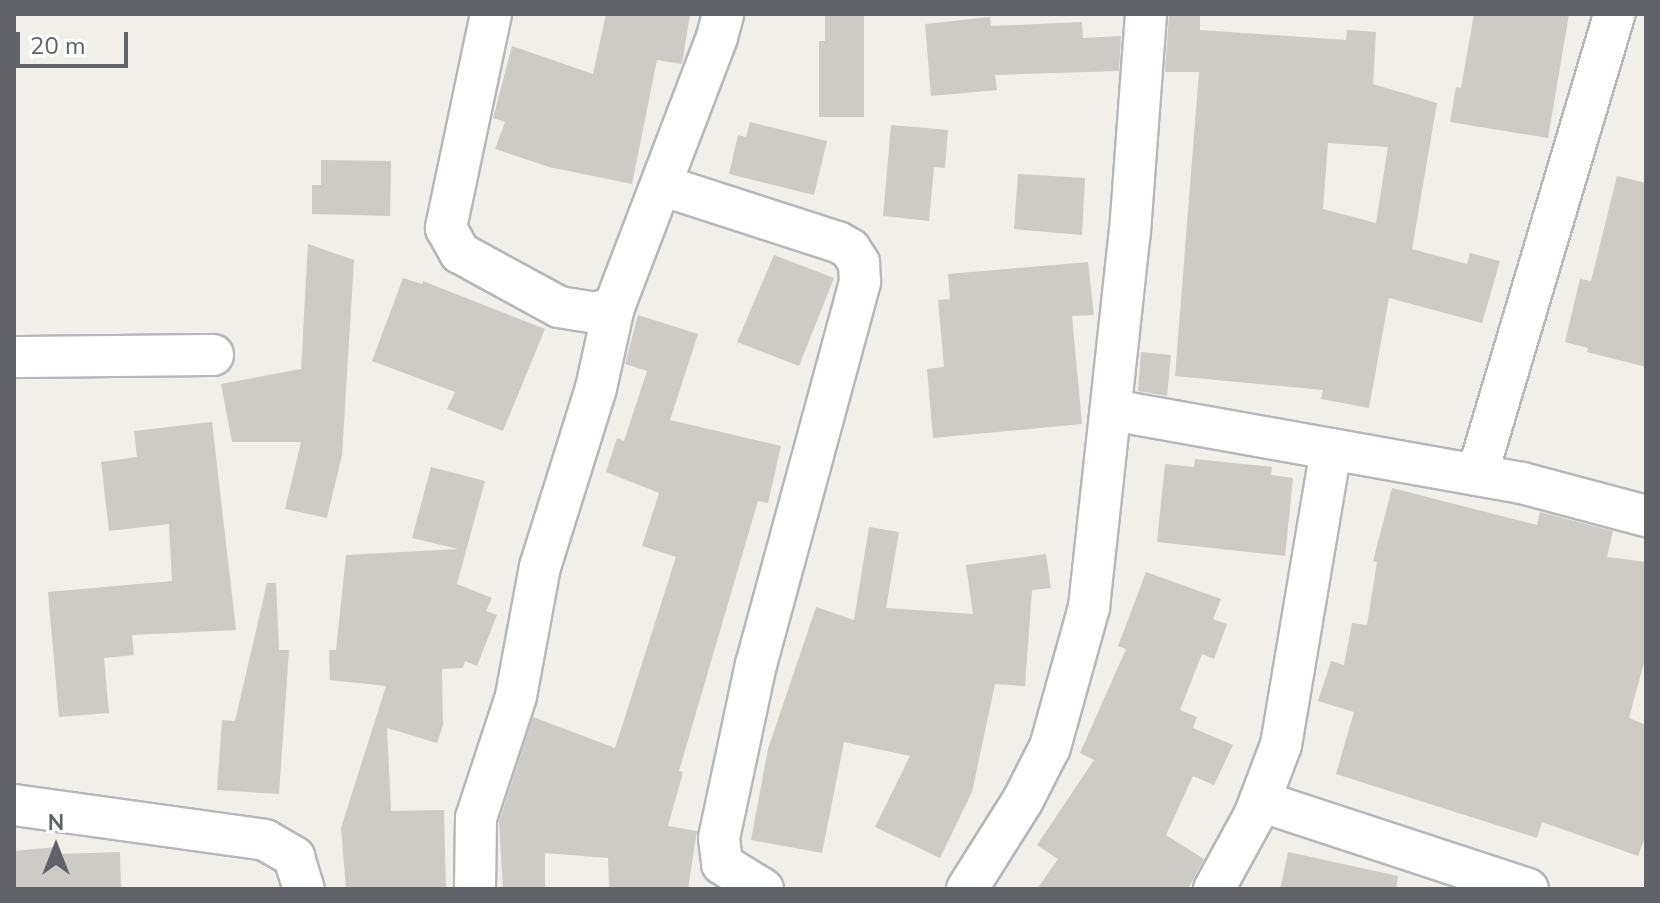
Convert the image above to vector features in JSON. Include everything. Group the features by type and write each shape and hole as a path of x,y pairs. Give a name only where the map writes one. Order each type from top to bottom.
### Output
{"street":[{"path":"491,14 446,228 460,253 559,307 595,313 614,307"},
{"path":"475,889 476,818 516,696 540,567 592,403 614,307 723,14"},
{"path":"967,889 1023,800 1050,747 1089,607 1130,232 1146,14"},
{"path":"1477,475 1614,14"},
{"path":"661,185 838,242 850,249 859,263 860,282 756,664 719,838 722,864 763,889"},
{"path":"14,357 213,355"},
{"path":"1112,410 1477,475 1646,516"},
{"path":"1214,889 1260,801 1281,745 1331,449"},
{"path":"1260,801 1528,889"},
{"path":"14,805 265,840 294,857 304,889"}],"building":[{"path":"606,14 690,14 682,64 657,60 632,184 549,167 495,149 505,122 493,118 512,46 593,74"},
{"path":"825,14 864,14 864,117 819,117 819,41 825,41"},
{"path":"1169,14 1200,14 1200,30 1346,40 1347,30 1376,32 1373,84 1437,103 1412,249 1467,264 1470,253 1500,261 1482,323 1389,298 1369,408 1321,399 1323,390 1175,376 1199,72 1165,72","holes":["1328,143 1388,147 1376,223 1323,209"]},
{"path":"1474,14 1569,14 1548,138 1450,122 1456,87 1461,88"},
{"path":"990,17 991,26 1082,22 1083,38 1121,36 1119,71 995,75 997,90 931,96 925,24"},
{"path":"750,122 827,141 814,195 729,174 738,135 746,137"},
{"path":"891,125 948,130 945,168 934,167 929,221 883,216"},
{"path":"321,160 391,161 390,216 312,214 312,185 321,185"},
{"path":"1018,174 1085,178 1082,235 1014,229"},
{"path":"1617,176 1646,183 1646,367 1587,352 1588,348 1565,342 1580,279 1591,281"},
{"path":"308,244 354,260 342,455 327,518 285,509 301,442 232,442 221,384 301,369"},
{"path":"774,255 834,278 799,366 737,342"},
{"path":"1088,262 1094,315 1072,316 1082,424 933,438 927,369 944,367 938,300 950,299 948,274"},
{"path":"403,278 422,284 423,281 545,329 503,431 447,409 455,392 372,361"},
{"path":"638,315 698,334 670,420 781,446 768,503 758,501 679,771 683,772 668,826 697,831 688,889 609,889 608,858 545,853 545,889 503,889 499,822 533,717 615,748 676,557 642,546 659,493 606,472 617,438 624,441 647,371 625,364"},
{"path":"1141,352 1171,355 1167,396 1138,391"},
{"path":"212,422 236,630 132,635 134,655 104,658 109,713 59,717 48,592 172,581 169,524 109,531 101,462 137,457 134,431"},
{"path":"1195,459 1272,467 1271,475 1293,478 1285,556 1157,542 1165,464 1194,467"},
{"path":"431,467 485,481 457,584 492,598 486,611 497,615 477,666 465,661 463,668 442,669 443,725 437,743 387,728 391,811 444,810 446,889 346,889 341,828 386,686 330,680 329,650 336,650 346,555 458,549 412,538"},
{"path":"1392,488 1537,525 1540,512 1613,531 1607,557 1646,562 1646,655 1629,718 1646,725 1646,835 1638,856 1542,822 1537,838 1336,774 1354,712 1318,701 1331,661 1344,665 1352,623 1367,625 1377,562 1373,561"},
{"path":"869,527 899,532 886,608 973,614 966,565 1046,554 1051,588 1032,590 1025,686 995,684 972,792 940,858 875,827 910,756 844,742 822,853 751,840 768,749 816,607 854,620"},
{"path":"1146,572 1221,599 1213,619 1227,624 1214,659 1202,654 1180,710 1197,717 1193,728 1233,745 1214,785 1193,776 1166,835 1204,859 1188,889 1037,889 1058,859 1037,845 1094,760 1080,753 1126,649 1118,646"},
{"path":"267,583 276,583 279,650 289,650 279,794 217,790 222,720 235,721"},
{"path":"57,847 57,854 120,852 121,889 14,889 14,851"},
{"path":"1288,852 1398,876 1396,889 1280,889"}]}
